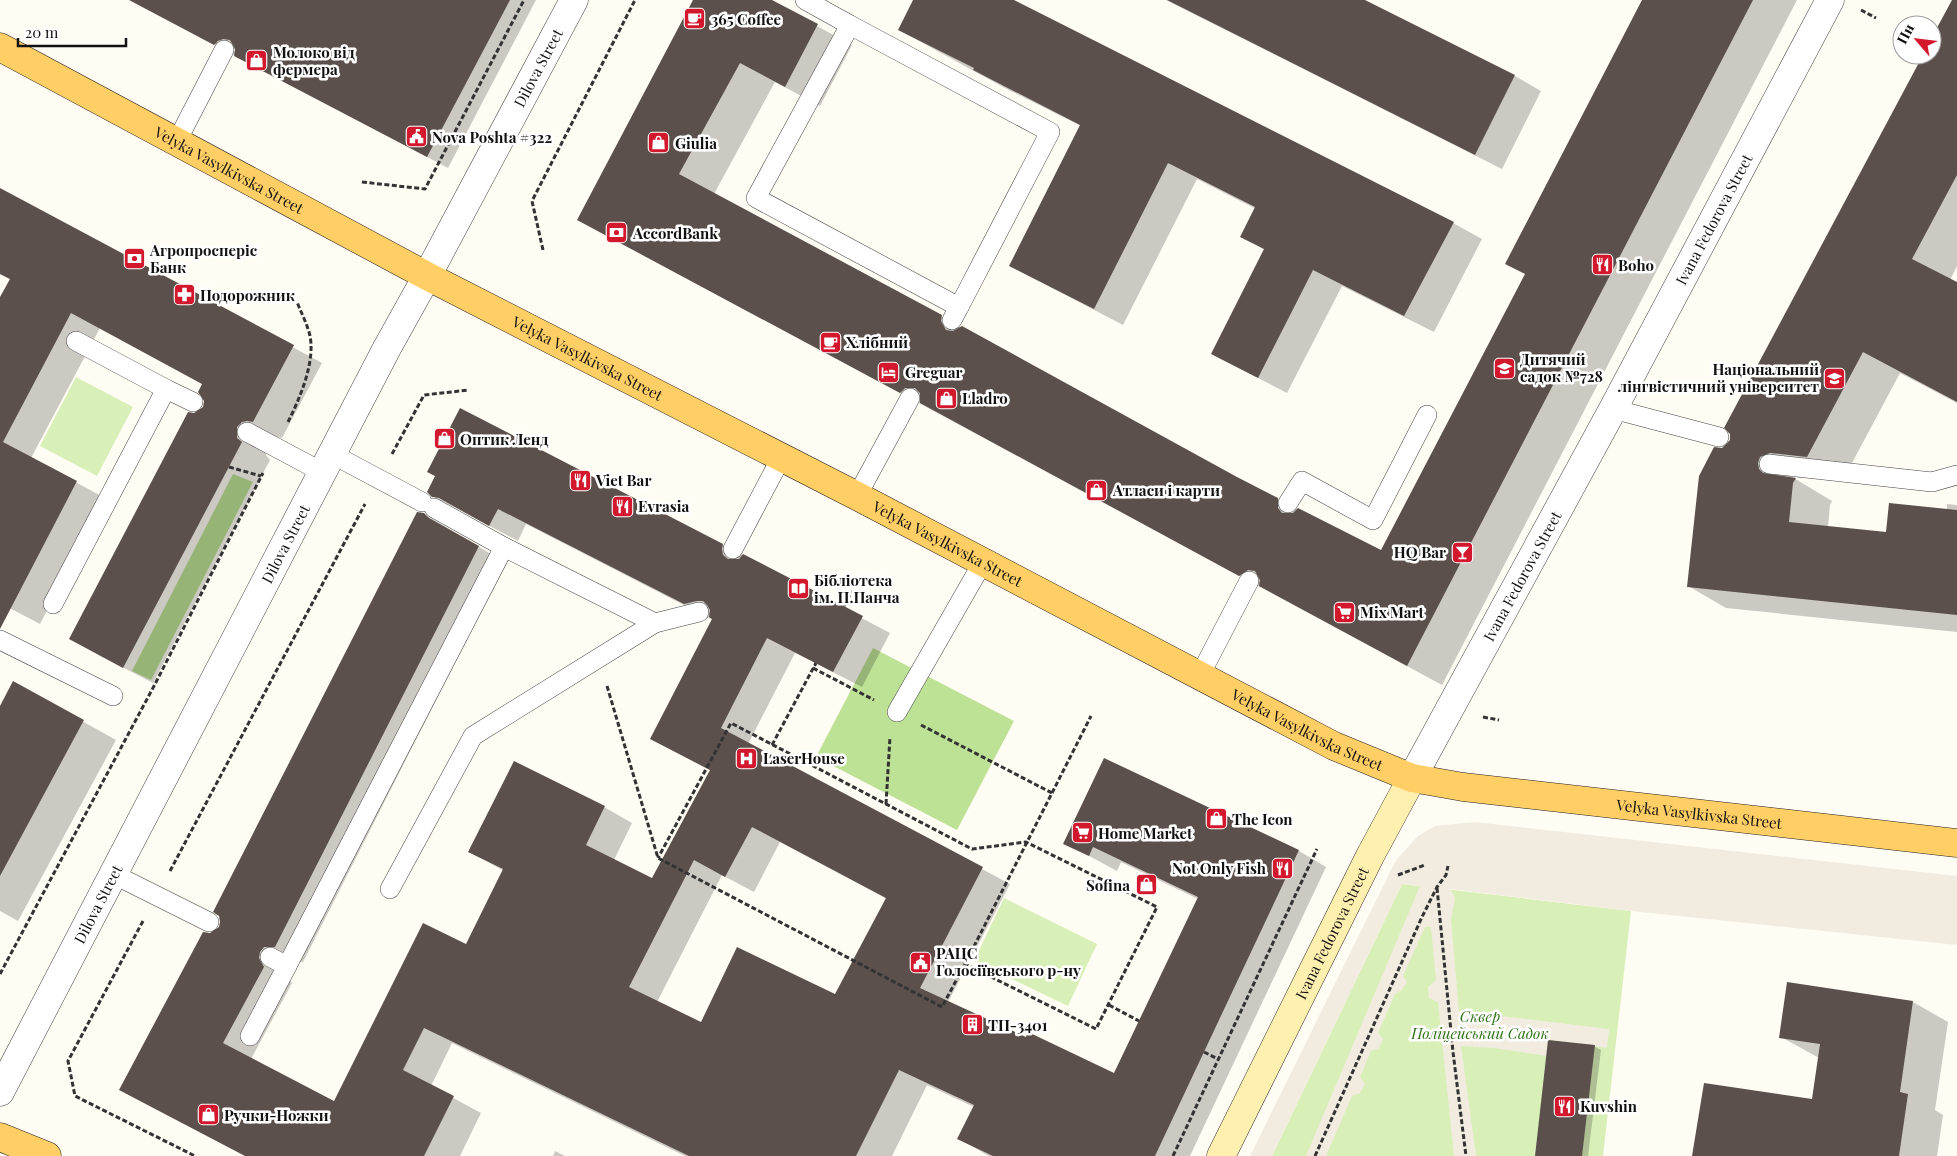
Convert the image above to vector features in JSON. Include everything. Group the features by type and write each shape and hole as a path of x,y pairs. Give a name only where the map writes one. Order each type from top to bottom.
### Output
{"main road":[{"name":"Velyka Vasylkivska Street","path":"0,47 427,276 858,496 1334,746 1412,778 1473,788 1957,843"},
{"name":"Ivana Fedorova Street","path":"1220,1156 1370,856 1412,778"},
{"path":"0,1137 47,1156"}],"street":[{"name":"Dilova Street","path":"0,1092 387,348 574,0"},
{"name":"Ivana Fedorova Street","path":"1412,778 1614,409 1830,0"}],"lane":[{"path":"805,0 850,26 1050,132 955,314 756,198 850,26"},
{"path":"177,142 224,50"},
{"path":"76,341 193,402"},
{"path":"53,604 166,388"},
{"path":"858,496 910,398"},
{"path":"1614,409 1719,438"},
{"path":"1288,503 1302,481 1373,520 1427,415"},
{"path":"247,432 276,447 378,479 655,623"},
{"path":"733,549 781,458"},
{"path":"1769,464 1932,482 1957,475"},
{"path":"250,1036 504,546"},
{"path":"896,712 983,562"},
{"path":"1200,675 1249,581"},
{"path":"390,889 473,736 655,623 699,612"},
{"path":"0,640 113,696"},
{"path":"113,874 208,922"},
{"path":"270,957 287,966"}],"path":[{"path":"362,182 425,189 524,0"},
{"path":"543,250 532,201 635,0"},
{"path":"0,974 154,686 297,404 310,362 310,333 297,302"},
{"path":"195,1156 75,1096 68,1061 424,395 469,390"},
{"path":"229,467 261,476"},
{"path":"844,606 852,591"},
{"path":"599,658 658,858 942,1007 1091,716"},
{"path":"772,745 816,663"},
{"path":"814,668 1052,793"},
{"path":"658,858 731,723 972,850 1026,842 1157,907 1096,1029 965,964"},
{"path":"1173,1156 1318,849"},
{"path":"1315,1156 1422,917 1437,887 1446,875 1448,866"},
{"path":"1437,887 1453,1052 1466,1156"},
{"path":"1108,1005 1139,1021"},
{"path":"1204,1052 1218,1059"}],"green space":[{"path":"76,377 133,407 97,476 40,446"},
{"path":"233,474 253,482 151,680 132,671"},
{"path":"873,648 1014,721 957,830 816,757"},
{"name":"Сквер Поліцейський Садок","path":"1402,884 1631,911 1603,1156 1272,1156"},
{"path":"1004,898 1097,944 1068,1006 974,961"}],"shaded area":[{"path":"1475,822 1957,876 1957,945 1631,911 1450,889 1455,898 1451,920 1459,1011 1609,1029 1607,1048 1549,1040 1547,1056 1494,1048 1461,1046 1476,1156 1454,1156 1438,1002 1429,998 1428,987 1436,980 1431,927 1425,927 1403,976 1407,982 1402,990 1395,994 1378,1033 1383,1039 1379,1048 1371,1051 1360,1077 1365,1084 1360,1093 1352,1096 1326,1156 1306,1156 1420,886 1402,884 1272,1156 1250,1156 1396,860 1418,836 1435,826"}],"building":[{"path":"129,0 510,0 427,157 234,56 235,49 230,40 223,39 214,45"},
{"path":"693,0 772,0 818,24 785,87 740,63 679,174 942,315 941,321 946,330 953,331 962,326 1278,498 1278,508 1282,513 1293,513 1298,508 1381,550 1525,274 1505,264 1642,0 1753,0 1407,666 1259,586 1260,580 1255,571 1248,570 1239,576 920,403 920,393 915,388 905,388 900,393 577,220"},
{"path":"913,0 1014,0 1454,222 1404,316 1313,270 1258,378 1211,354 1264,249 1240,237 1255,207 1168,163 1094,309 1009,266 1080,125 898,30"},
{"path":"1167,0 1365,0 1515,75 1475,155"},
{"path":"1952,0 1957,0 1957,175 1912,259 1957,282 1957,402 1863,352 1807,457 1770,453 1760,457 1758,463 1759,469 1763,473 1796,478 1793,483 1789,522 1886,532 1889,503 1957,510 1957,615 1687,587 1699,476 1714,447 1722,448 1730,440 1730,434 1724,428 1918,65 1942,65 1942,18"},
{"path":"0,188 294,345 253,422 242,422 237,427 237,438 242,442 123,668 69,639 188,412 194,413 203,407 204,401 198,392 202,384 71,313 3,442 77,481 0,629 0,297 10,279 0,274"},
{"path":"460,408 723,544 723,555 728,559 739,559 743,554 863,616 833,672 767,638 721,728 983,867 920,988 1026,1037 1028,1032 1114,1073 1198,897 1093,847 1089,856 1063,844 1104,758 1299,850 1155,1156 993,1156 957,1139 974,1105 899,1070 856,1156 689,1156 424,1028 403,1070 454,1096 424,1156 245,1156 119,1090 203,932 210,933 219,927 219,916 213,912 417,512 424,513 429,518 479,546 275,947 264,947 260,952 259,958 264,967 223,1043 334,1101 423,923 466,944 503,869 468,852 514,761 605,806 586,845 652,878 710,770 650,739 712,619 709,617 710,610 707,605 703,601 684,604 498,509 489,526 439,498 432,497 427,492 435,476 427,472","holes":["752,827 886,898 835,994 737,947 701,1022 629,987 694,860 725,877"]},
{"path":"13,681 84,720 0,876 0,706"},
{"path":"1787,982 1913,1001 1900,1092 1908,1094 1899,1156 1692,1156 1704,1083 1812,1099 1820,1044 1779,1038"},
{"name":"Kuvshin","path":"1548,1040 1595,1045 1582,1156 1535,1156"}],"place":[{"name":"365 Coffee","path":"695,19"},
{"name":"Молоко від фермера","path":"257,61"},
{"name":"Nova Poshta #322","path":"416,137"},
{"name":"Giulia","path":"659,143"},
{"name":"AccordBank","path":"617,233"},
{"name":"Агропросперіс Банк","path":"134,259"},
{"name":"Boho","path":"1602,265"},
{"name":"Подорожник","path":"184,295"},
{"name":"Хлібний","path":"830,342"},
{"name":"Дитячий садок №728","path":"1504,368"},
{"name":"Greguar","path":"889,372"},
{"name":"Національний лінгвістичний університет","path":"1835,378"},
{"name":"Lladro","path":"946,398"},
{"name":"Оптик Ленд","path":"444,439"},
{"name":"Viet Bar","path":"580,480"},
{"name":"Атласи і карти","path":"1097,490"},
{"name":"Evrasia","path":"622,506"},
{"name":"HQ Bar","path":"1462,552"},
{"name":"Бібліотека ім. П.Панча","path":"798,589"},
{"name":"Mix Mart","path":"1344,612"},
{"name":"LaserHouse","path":"747,758"},
{"name":"The Icon","path":"1216,819"},
{"name":"Home Market","path":"1082,833"},
{"name":"Not Only Fish","path":"1282,868"},
{"name":"Sоfina","path":"1146,885"},
{"name":"РАЦС Голосіївського р-ну","path":"920,962"},
{"name":"ТП-3401","path":"972,1025"},
{"name":"Kuvshin","path":"1564,1106"},
{"name":"Ручки-Ножки","path":"208,1115"}]}
